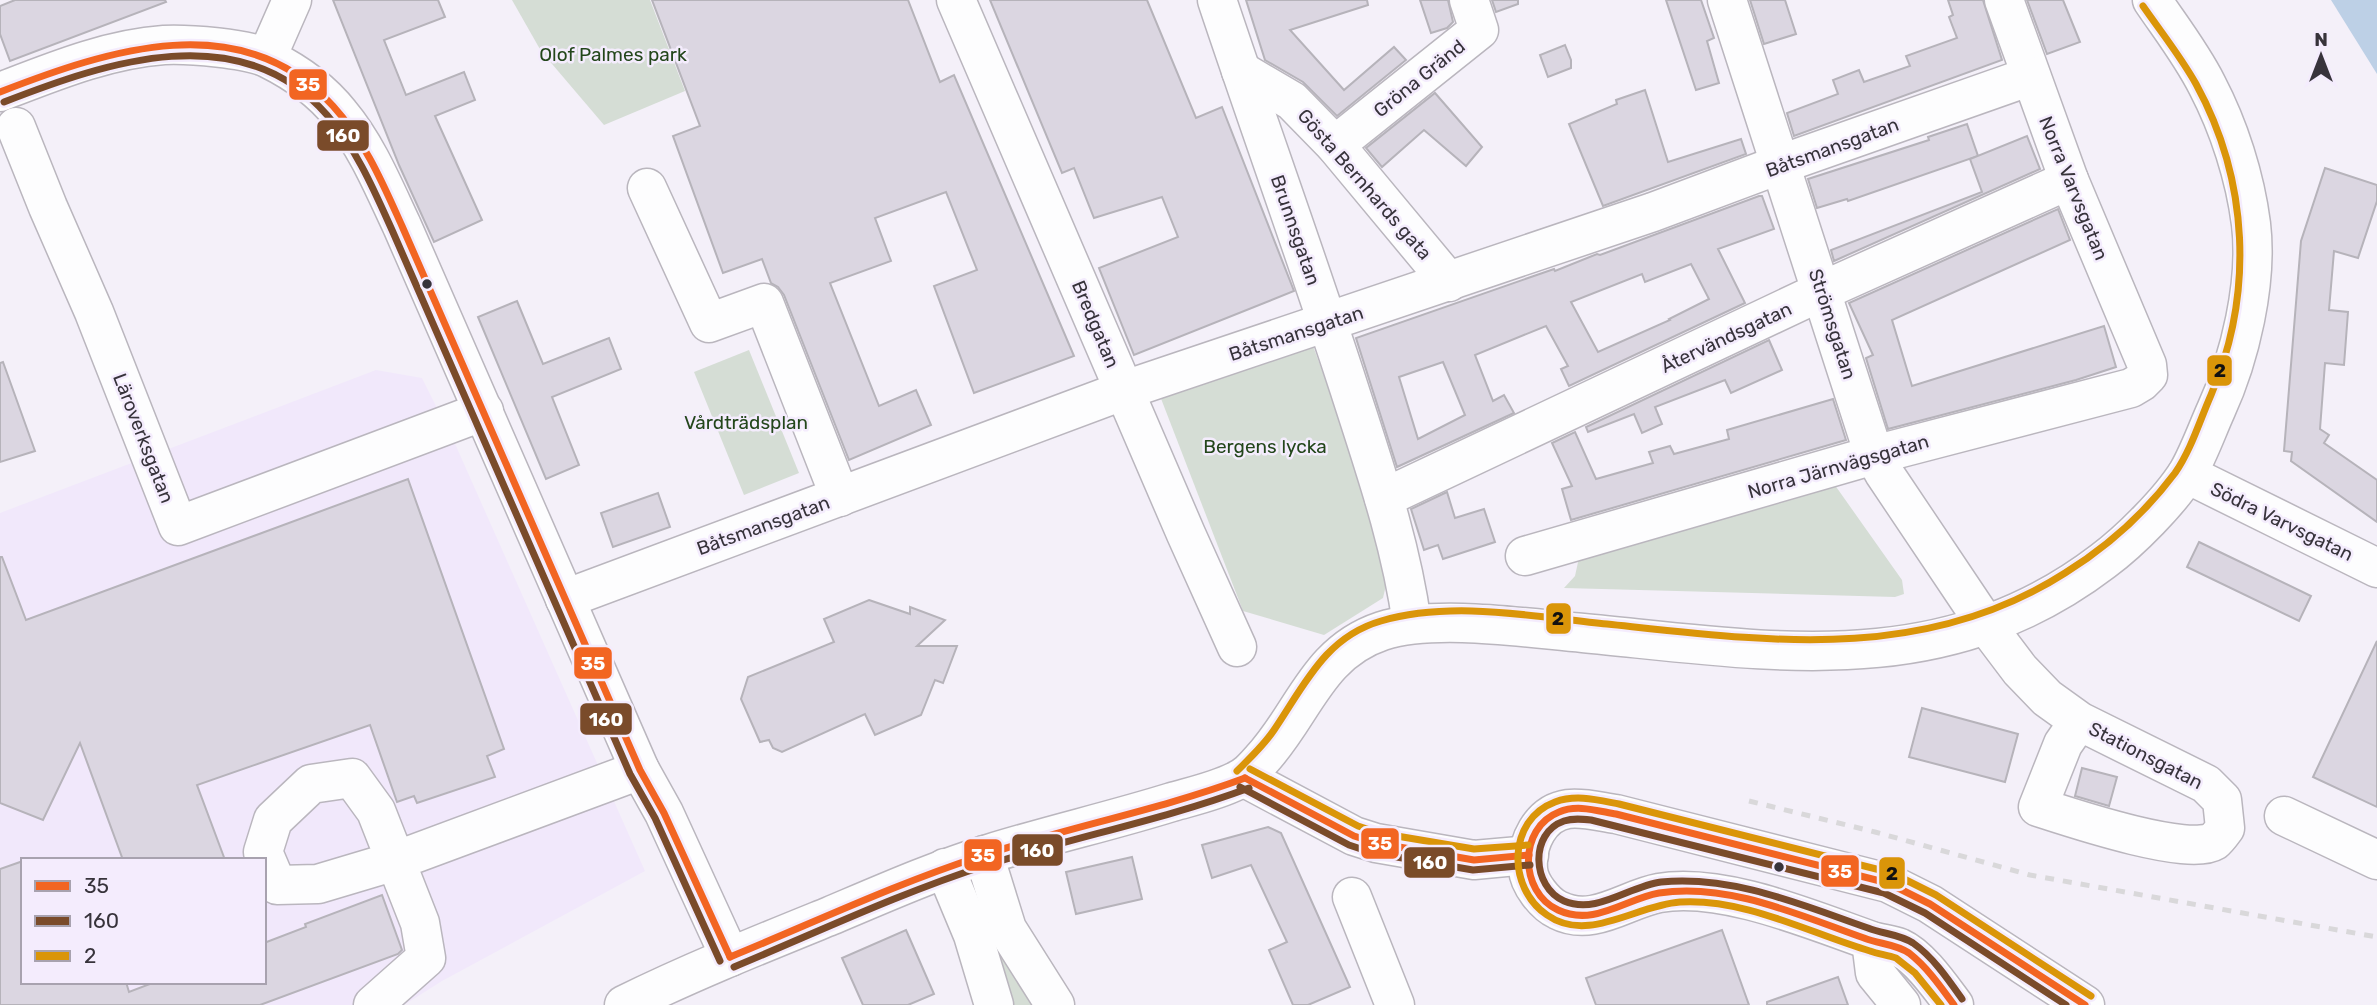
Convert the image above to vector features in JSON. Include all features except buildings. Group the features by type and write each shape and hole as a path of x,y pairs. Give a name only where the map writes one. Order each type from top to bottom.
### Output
{"street":[{"path":"267,57 292,0"},
{"name":"Bredgatan","path":"956,0 1237,647"},
{"name":"Brunnsgatan","path":"1217,0 1328,323 1384,498 1405,576 1412,624"},
{"name":"Gröna Gränd","path":"1335,145 1479,30 1469,0"},
{"name":"Strömsgatan","path":"1727,0 1874,455 1986,625"},
{"name":"Norra Varvsgatan","path":"2004,0 2069,180 2147,365 2148,374"},
{"path":"624,1005 730,957 945,868 1153,808 1245,778 1277,744 1321,672 1353,645 1377,633 1412,624 1476,625 1730,647 1837,651 1888,648 1939,640 1986,625 2033,607 2073,584 2124,545 2187,474 2223,395 2242,332 2250,278 2252,227 2226,124 2205,80 2152,0"},
{"path":"0,92 92,60 164,45 225,49 267,57 312,86 342,116 372,163 402,226 640,770 664,813 730,957"},
{"name":"Gösta Bernhards gata","path":"1241,71 1292,101 1335,145 1449,282"},
{"name":"Båtsmansgatan","path":"565,599 1125,390 1653,212 2031,76"},
{"name":"Läroverksgatan","path":"7,124 48,207 94,312 178,526 484,411"},
{"name":"Återvändsgatan","path":"1384,498 1822,291 2069,180"},
{"path":"647,188 709,323 764,303 840,497"},
{"name":"Norra Järnvägsgatan","path":"1525,556 1874,455 2131,388 2148,374"},
{"name":"Södra Varvsgatan","path":"2187,474 2377,568"},
{"name":"Stationsgatan","path":"1986,625 2020,670 2047,698 2079,721 2206,784 2222,800 2225,828 2214,841 2196,845 2178,843 2112,830 2038,807 2063,744 2079,721"},
{"path":"373,1005 426,958 420,923 395,861 640,770"},
{"path":"1245,778 1354,836 1376,843 1474,860 1529,855"},
{"path":"1954,1005 1926,969 1901,948 1871,941 1808,918 1707,891 1657,893 1601,914 1581,917 1567,914 1555,909 1537,891 1528,872 1534,833 1550,817 1567,809 1590,810 1629,817 1888,883 1930,904 2085,1005"},
{"path":"2284,816 2377,860"},
{"path":"984,855 1007,929 1055,1005"},
{"path":"945,868 972,935 994,1005"},
{"path":"1352,897 1395,1005"},
{"path":"1871,941 1875,972 1901,1005"}],"shaded area":[{"path":"376,370 422,378 456,446 645,871 442,981 404,1005 0,1005 0,513"}],"green space":[{"name":"Olof Palmes park","path":"512,0 650,0 685,91 604,125 541,51"},
{"name":"Bergens lycka","path":"1313,346 1371,502 1390,568 1383,598 1324,635 1243,611 1160,396"},
{"name":"Vårdträdsplan","path":"749,350 799,473 744,495 694,372"},
{"path":"1832,481 1902,580 1904,594 1895,597 1564,588 1575,576 1580,553"},
{"path":"991,922 1039,1005 1004,1005"}],"water":[{"path":"2331,0 2377,0 2377,74"}],"railway":[{"path":"1749,801 1875,832 2030,875 2377,937"}],"transit line":[{"name":"2","path":"1237,771 1270,736 1306,680 1330,651 1362,628 1381,621 1408,615 1465,611 1523,614 1726,636 1842,639 1900,634 1956,622 2011,602 2065,573 2096,552 2151,502 2186,455 2225,357 2239,278 2240,238 2235,198 2227,159 2214,121 2190,74 2143,6"},
{"name":"35","path":"0,92 85,62 129,51 173,45 216,46 258,55 297,75 344,119 364,148 388,194 640,770 664,813 730,957"},
{"name":"160","path":"4,102 86,73 129,62 172,56 214,57 254,66 292,84 327,115 356,155 378,200 630,774 655,818 720,961"},
{"name":"2","path":"1250,769 1358,826 1379,833 1474,849 1528,845"},
{"name":"35","path":"1245,778 1354,836 1376,843 1474,860 1529,855"},
{"name":"35","path":"730,957 949,867 1180,800 1245,778"},
{"name":"160","path":"1240,787 1349,845 1373,853 1473,870 1530,865"},
{"name":"160","path":"734,967 891,900 955,876 1020,855 1184,810 1249,788"},
{"name":"2","path":"1941,1005 1915,973 1896,958 1847,944 1777,918 1729,905 1680,902 1595,924 1579,926 1563,923 1547,915 1534,903 1525,888 1519,872 1521,839 1528,823 1539,811 1555,802 1571,798 1587,799 1619,804 1892,873 1936,895 2091,996"},
{"name":"35","path":"1954,1005 1928,971 1904,950 1764,903 1711,892 1685,891 1646,896 1597,914 1571,914 1558,910 1545,901 1536,889 1530,875 1530,845 1546,820 1566,810 1588,809 1888,883 1930,904 2085,1005"},
{"name":"160","path":"1962,999 1934,962 1908,940 1741,887 1688,881 1661,882 1601,902 1576,904 1564,901 1553,894 1541,873 1540,848 1553,827 1574,819 1591,820 1884,893 1925,913 2066,1005"}]}
